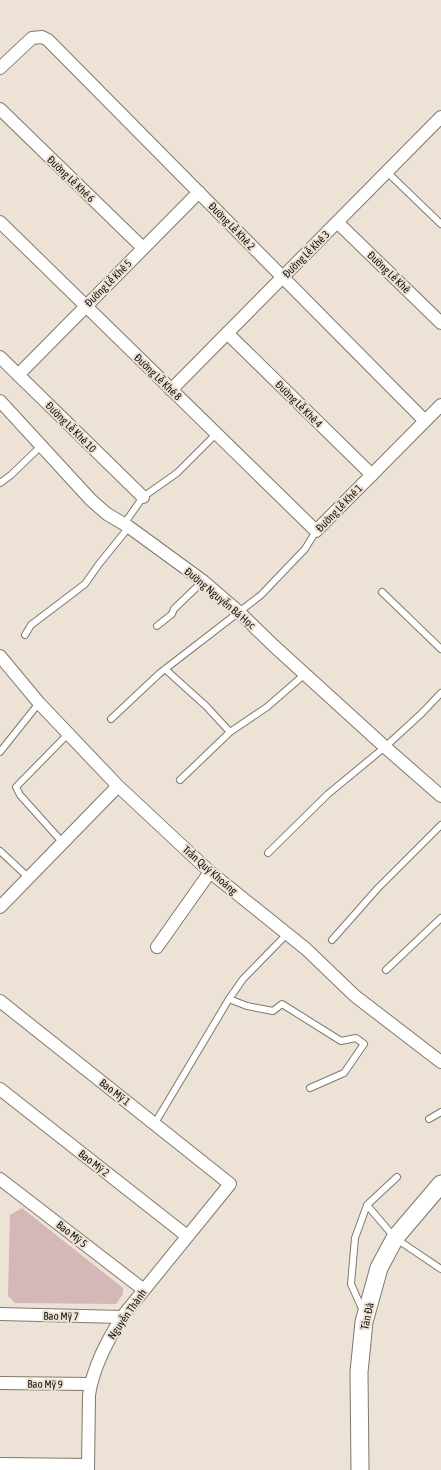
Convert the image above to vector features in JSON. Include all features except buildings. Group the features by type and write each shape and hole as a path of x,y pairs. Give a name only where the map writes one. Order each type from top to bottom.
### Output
{"main road":[{"name":"Tản Đà","path":"360,1470 359,1372 364,1322 379,1268 395,1238 441,1184"}],"street":[{"name":"Đường Lễ Khê 2","path":"0,68 27,41 37,36 48,40 282,278 426,421"},
{"name":"Đường Lễ Khê 6","path":"0,109 142,248"},
{"name":"Đường Lễ Khê 3","path":"171,390 441,117"},
{"name":"Đường Lễ Khê 5","path":"18,375 199,192"},
{"name":"Đường Lễ Khê 8","path":"0,222 316,531"},
{"name":"Đường Lễ Khê","path":"338,222 441,323"},
{"name":"Đường Lễ Khê 4","path":"227,333 372,475"},
{"name":"Đường Lễ Khê 10","path":"0,357 142,497"},
{"name":"Đường Nguyễn Bá Học","path":"0,401 91,500 107,514 203,581 441,796"},
{"name":"Đường Lễ Khê 1","path":"316,531 441,405"},
{"name":"Trần Quý Khoáng","path":"0,658 39,703 118,786 210,872 306,950 355,996 441,1062"},
{"path":"0,907 118,786"},
{"path":"157,946 210,872"},
{"name":"Bao Mỹ 1","path":"0,1002 230,1184"},
{"name":"Bao Mỹ 2","path":"0,1089 187,1236"},
{"name":"Bao Mỹ 5","path":"0,1179 144,1290"},
{"name":"Nguyễn Thành","path":"88,1467 88,1405 90,1384 99,1360 113,1332 122,1317 230,1184"},
{"name":"Bao Mỹ 7","path":"0,1314 122,1317"},
{"name":"Bao Mỹ 9","path":"0,1383 90,1384"},
{"path":"0,1464 88,1467"}],"lane":[{"path":"387,172 441,224"},
{"path":"25,635 31,625 85,584 126,526 142,497 177,473 216,434"},
{"path":"0,483 11,475 42,445"},
{"name":"Đường Lễ Khê 1","path":"111,719 165,669 261,595 305,549 316,531"},
{"path":"157,626 172,614 174,609 203,581"},
{"path":"382,592 441,649"},
{"path":"165,669 206,706 230,732"},
{"path":"180,780 230,732 267,707 305,674"},
{"path":"268,853 328,794 385,747 422,713 441,693"},
{"path":"0,752 39,703"},
{"path":"63,843 20,795 16,787 68,734"},
{"path":"332,940 378,888 441,824"},
{"path":"0,851 29,878"},
{"path":"386,970 441,918"},
{"path":"154,1124 229,999 243,979 287,934"},
{"path":"229,999 247,1006 273,1011 282,1004 341,1042 356,1038 364,1044 344,1073 310,1088"},
{"path":"429,1119 441,1112"},
{"path":"364,1322 362,1309 351,1284 355,1238 367,1205 397,1177"},
{"path":"367,1205 395,1238 441,1269"}],"shaded area":[{"path":"22,1208 123,1288 123,1294 116,1304 15,1303 8,1296 10,1215"}]}
